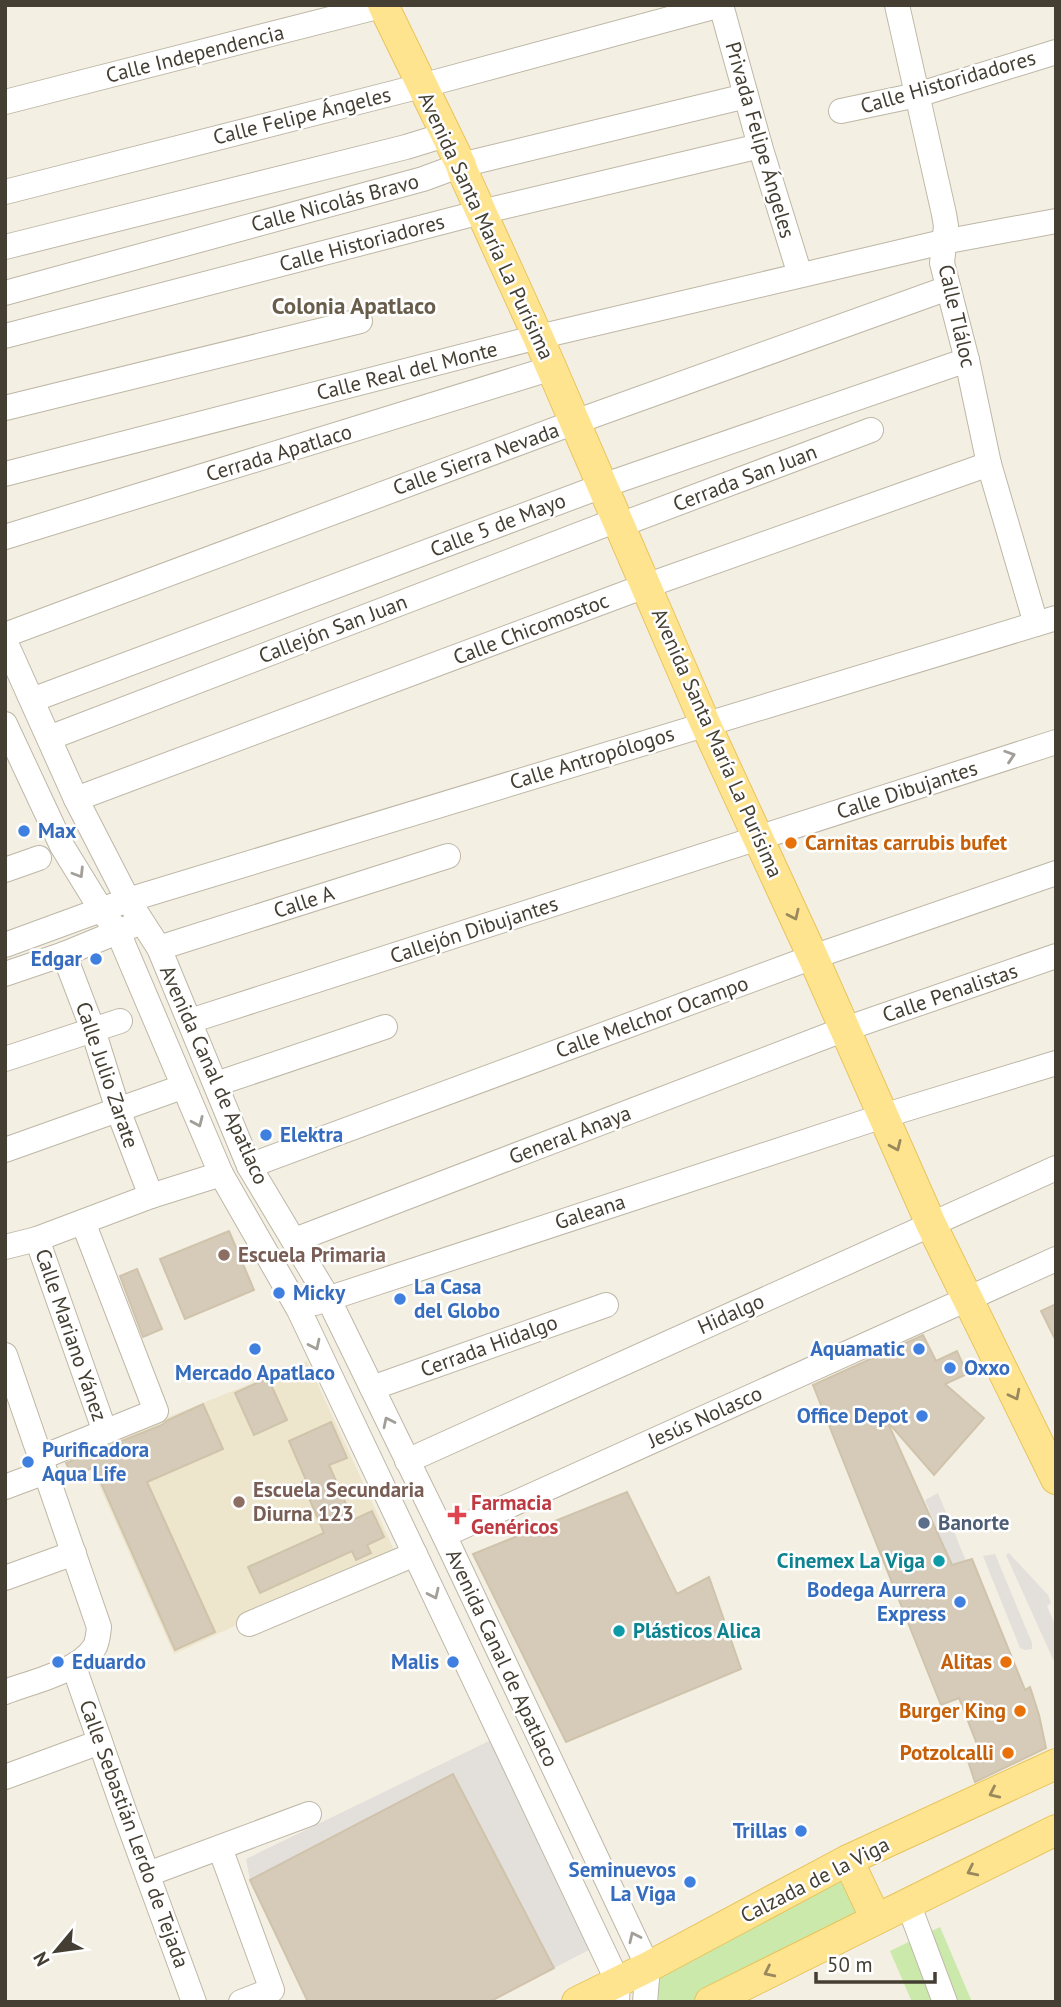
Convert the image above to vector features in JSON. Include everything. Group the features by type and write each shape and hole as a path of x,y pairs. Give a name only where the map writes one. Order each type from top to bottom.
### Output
{"main road":[{"name":"Avenida Santa María La Purísima","path":"383,5 461,164 705,723 813,957 931,1224 1056,1479"},
{"name":"Calzada de la Viga","path":"577,2002 618,1992 648,1966 848,1860 1056,1764"},
{"path":"710,2002 1056,1830"},
{"path":"848,1860 876,1919"}],"street":[{"name":"Calle Independencia","path":"5,102 383,5"},
{"name":"Calle Felipe Ángeles","path":"5,192 421,86 721,5"},
{"name":"Privada Felipe Ángeles","path":"721,5 760,146 800,275"},
{"name":"Calle Tláloc","path":"897,5 944,214 946,226 942,264 967,359 989,464 1046,621"},
{"name":"Calle Historidadores","path":"841,111 917,95 1056,52"},
{"name":"Calle Nicolás Bravo","path":"5,293 423,179 461,164 746,96"},
{"path":"5,247 406,148 445,135"},
{"name":"Calle Historiadores","path":"5,336 481,212 760,146"},
{"name":"Calle Real del Monte","path":"5,474 538,337 943,242 1056,220"},
{"name":"Calle Sierra Nevada","path":"5,635 575,422 948,288"},
{"path":"5,408 360,321"},
{"name":"Calle 5 de Mayo","path":"32,700 602,486 967,359"},
{"name":"Cerrada Apatlaco","path":"5,537 552,368"},
{"name":"Cerrada San Juan","path":"618,522 871,430"},
{"name":"Calle Chicomostoc","path":"76,799 646,586 989,464"},
{"name":"Callejón San Juan","path":"49,738 618,522"},
{"name":"Calle Antropólogos","path":"128,900 1046,621"},
{"name":"Avenida Canal de Apatlaco","path":"5,641 76,799 128,900 159,948 249,1166 328,1297 648,1966"},
{"name":"Avenida Canal de Apatlaco","path":"5,724 16,778 118,932 220,1174 299,1310 618,1992"},
{"name":"Calle Dibujantes","path":"758,838 1056,742"},
{"name":"Callejón Dibujantes","path":"190,1021 758,838"},
{"name":"Calle A","path":"159,948 448,856"},
{"path":"5,870 39,858"},
{"name":"Calle Melchor Ocampo","path":"249,1166 813,957 1056,873"},
{"path":"5,945 128,900"},
{"path":"5,974 64,954 142,922"},
{"name":"Calle Julio Zarate","path":"64,954 151,1196"},
{"name":"Calle Penalistas","path":"845,1029 1056,956"},
{"path":"5,1059 120,1021"},
{"path":"216,1084 385,1027"},
{"name":"General Anaya","path":"295,1240 845,1029"},
{"name":"Galeana","path":"299,1310 328,1297 1056,1062"},
{"path":"5,1150 182,1087"},
{"name":"Hidalgo","path":"407,1461 1056,1168"},
{"path":"5,1247 37,1239 151,1196 220,1174"},
{"path":"5,1487 105,1432 156,1411 83,1222"},
{"name":"Calle Mariano Yánez","path":"37,1239 105,1432"},
{"name":"Jesús Nolasco","path":"444,1535 1056,1259"},
{"name":"Cerrada Hidalgo","path":"372,1388 606,1305"},
{"path":"5,1692 74,1667 96,1646 99,1627 7,1366"},
{"path":"5,1578 74,1553"},
{"path":"249,1624 415,1554"},
{"name":"Calle Sebastián Lerdo de Tejada","path":"74,1667 193,2001"},
{"path":"5,1777 100,1742"},
{"path":"148,1874 309,1814"},
{"path":"220,1848 272,1990 241,2002"},
{"path":"908,1903 944,2002"},
{"path":"645,2002 648,1966"}],"shaded area":[{"name":"Escuela Secundaria Diurna 123","path":"307,1361 395,1552 174,1654 84,1451"},
{"path":"938,1493 966,1561 952,1565 925,1500"},
{"path":"1009,1553 1048,1595 1051,1603 1047,1606 1056,1627 1056,1666 1006,1555"},
{"path":"995,1554 1032,1643 1032,1649 1020,1648 983,1556"},
{"path":"491,1740 591,1949 554,1968 453,1775 250,1880 246,1859"}],"green space":[{"path":"845,1868 869,1917 695,2002 659,2002 653,1970"},
{"path":"940,1927 972,2002 912,2002 890,1951"}],"building":[{"path":"229,1231 254,1290 185,1319 160,1259"},
{"path":"137,1269 162,1329 143,1337 120,1276"},
{"path":"1056,1304 1056,1341 1041,1311"},
{"path":"923,1335 936,1361 957,1351 967,1374 945,1384 984,1418 934,1475 887,1421 952,1565 972,1559 1025,1690 1030,1687 1046,1748 975,1782 967,1758 980,1752 959,1698 941,1705 813,1385"},
{"path":"268,1378 287,1420 254,1435 235,1393"},
{"path":"203,1404 223,1449 147,1482 215,1632 175,1650 94,1467 73,1477 66,1463 162,1425"},
{"path":"331,1422 347,1458 329,1465 353,1520 372,1511 384,1537 367,1545 371,1553 356,1560 352,1551 260,1593 248,1567 324,1533 302,1482 306,1480 289,1441"},
{"name":"Plásticos Alica","path":"627,1492 677,1594 709,1577 741,1669 566,1742 473,1554"},
{"path":"453,1774 554,1968 489,2002 308,2002 250,1880"}],"place":[{"name":"Max","path":"24,831"},
{"name":"Carnitas carrubis bufet","path":"791,843"},
{"name":"Edgar","path":"96,959"},
{"name":"Elektra","path":"266,1135"},
{"name":"Escuela Primaria","path":"224,1255"},
{"name":"Micky","path":"279,1293"},
{"name":"La Casa del Globo","path":"400,1299"},
{"name":"Mercado Apatlaco","path":"255,1349"},
{"name":"Aquamatic","path":"919,1349"},
{"name":"Oxxo","path":"950,1368"},
{"name":"Office Depot","path":"922,1416"},
{"name":"Purificadora Aqua Life","path":"28,1462"},
{"name":"Escuela Secundaria Diurna 123","path":"239,1502"},
{"name":"Farmacia Genéricos","path":"457,1515"},
{"name":"Banorte","path":"924,1523"},
{"name":"Cinemex La Viga","path":"939,1561"},
{"name":"Bodega Aurrera Express","path":"960,1602"},
{"name":"Plásticos Alica","path":"619,1631"},
{"name":"Eduardo","path":"58,1662"},
{"name":"Malis","path":"453,1662"},
{"name":"Alitas","path":"1006,1662"},
{"name":"Burger King","path":"1020,1711"},
{"name":"Potzolcalli","path":"1008,1753"},
{"name":"Trillas","path":"801,1831"},
{"name":"Seminuevos La Viga","path":"690,1882"}],"district":[{"name":"Colonia Apatlaco","path":"354,306"}]}
